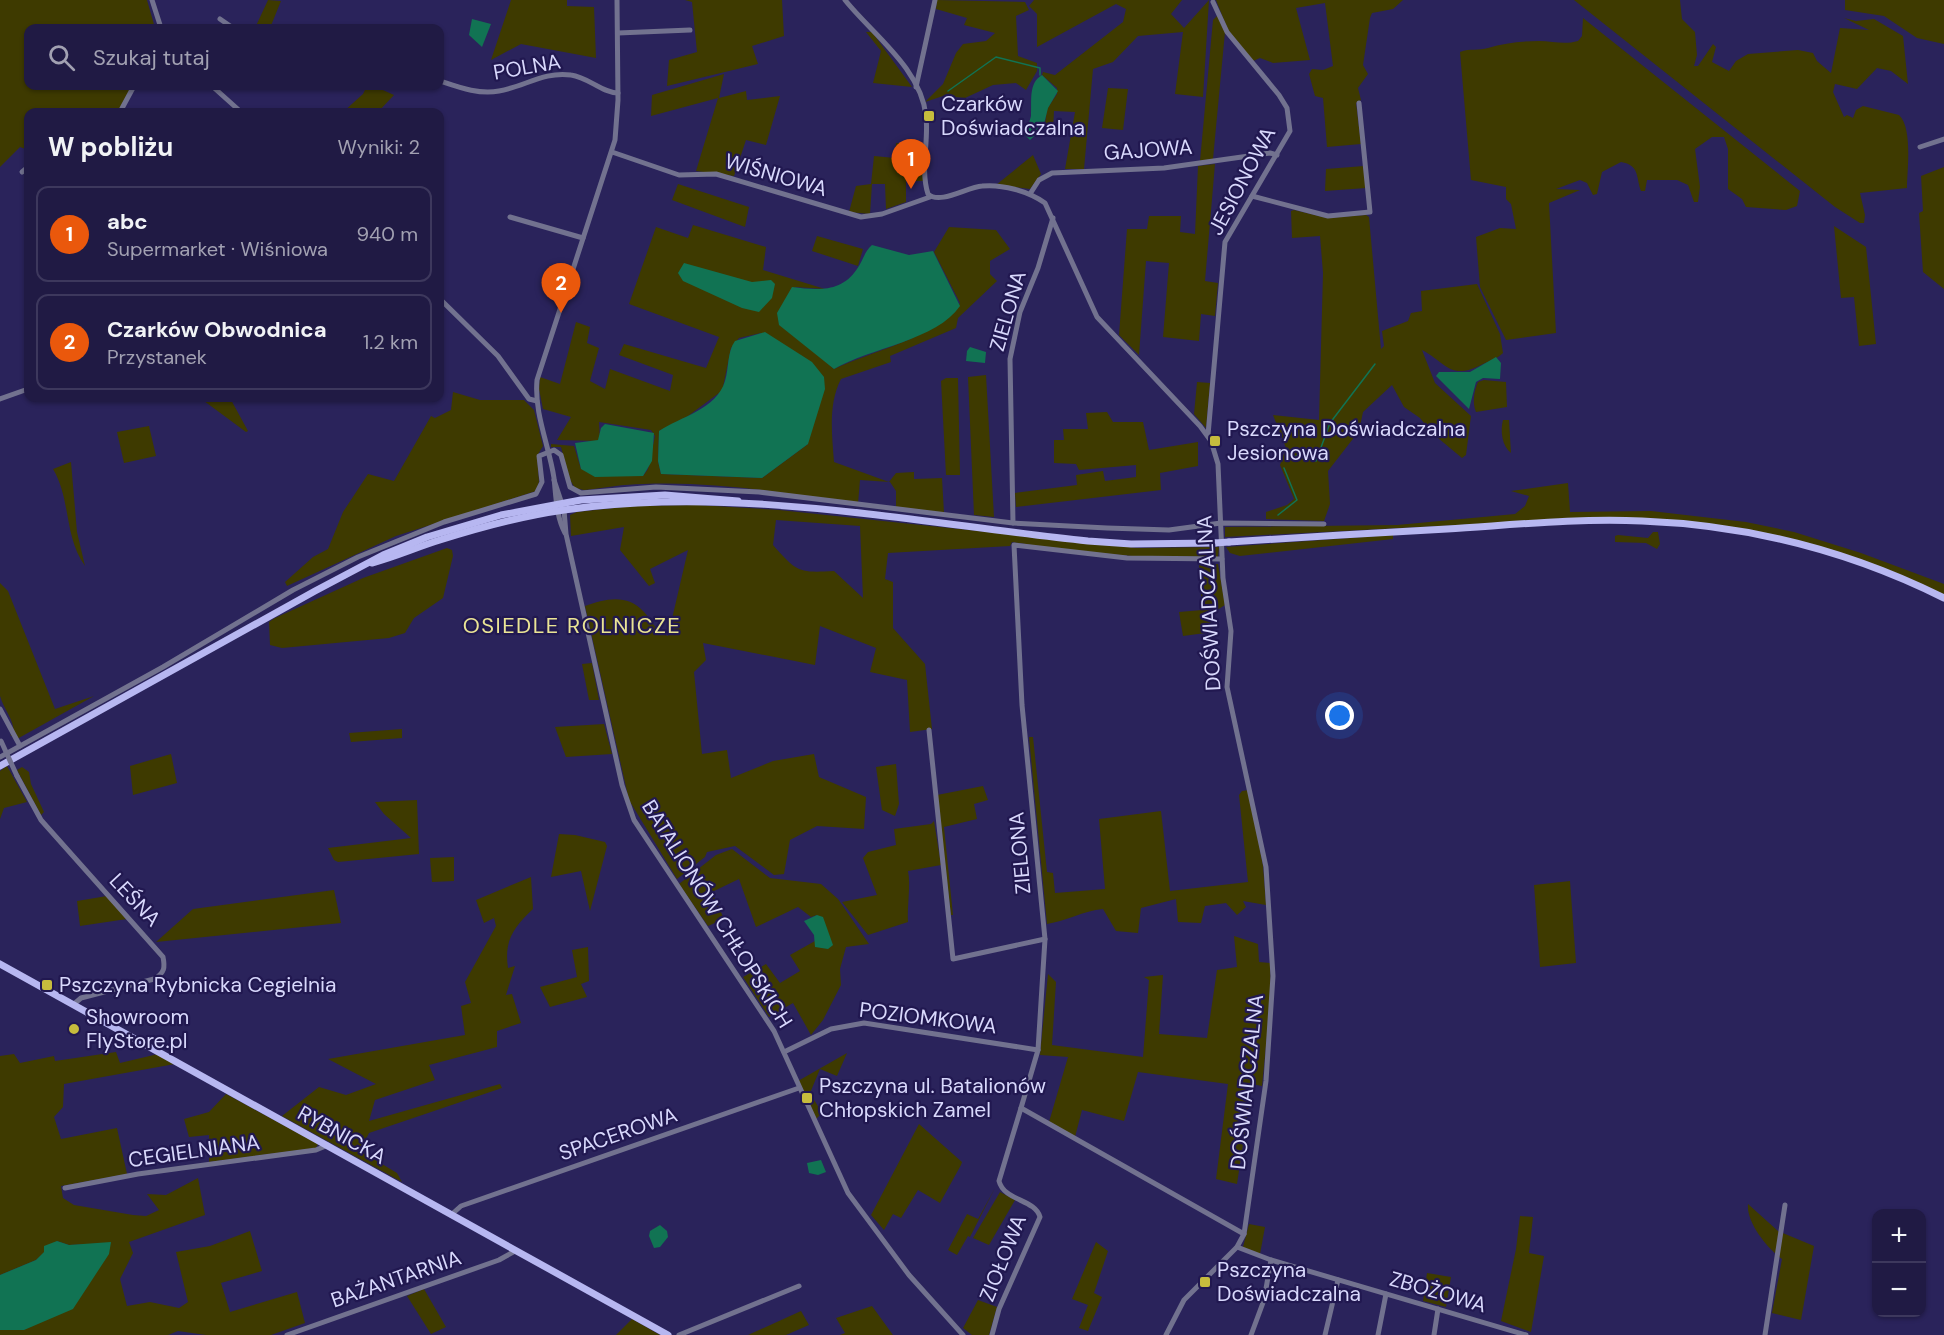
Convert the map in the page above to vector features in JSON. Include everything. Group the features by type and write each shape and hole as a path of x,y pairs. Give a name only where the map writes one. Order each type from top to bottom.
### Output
{"main road":[{"path":"0,766 315,591 372,563 475,530 560,507 635,503 745,502 1131,544 1215,543 1565,522 1665,522 1748,532 1809,546 1881,570 1944,598"},
{"name":"RYBNICKA","path":"0,964 667,1335"}],"street":[{"path":"152,0 160,24"},
{"name":"BATALIONÓW CHŁOPSKICH","path":"617,0 618,93 617,123 612,152 539,371 537,402 621,785 630,811 764,1015 784,1052 848,1193 909,1275 963,1335"},
{"path":"845,0 885,43 916,87 926,112 925,177 930,197 945,197 982,186 1030,194"},
{"path":"916,87 935,0"},
{"name":"JESIONOWA","path":"1208,435 1224,249 1229,234 1289,134 1287,108 1227,32 1213,2"},
{"path":"220,19 227,24"},
{"path":"618,33 690,30"},
{"name":"POLNA","path":"444,82 467,90 498,92 541,77 570,75 583,78 611,93 618,93"},
{"path":"122,108 132,90"},
{"path":"217,90 237,108"},
{"path":"1252,196 1328,216 1370,212 1359,102"},
{"path":"1920,147 1944,139"},
{"name":"WIŚNIOWA","path":"612,152 679,174 716,174 861,217 882,214 930,197"},
{"name":"GAJOWA","path":"1030,194 1039,180 1052,173 1164,168 1270,153 1277,155"},
{"name":"DOŚWIADCZALNA","path":"1030,194 1045,203 1097,317 1208,435 1218,464 1222,560 1231,631 1227,687 1266,867 1273,976 1266,1082 1244,1234 1237,1247 1188,1295 1166,1335"},
{"path":"510,217 583,238"},
{"name":"ZIELONA","path":"1013,523 1010,359 1017,323 1053,218"},
{"path":"444,302 498,356 529,399 537,402"},
{"path":"0,399 24,390"},
{"path":"0,757 162,667 293,590 358,557 444,522 536,494 542,482 539,456 548,451 560,452 568,483 578,492 656,487 753,491 1013,523 1169,530 1221,523 1324,524"},
{"name":"ZIELONA","path":"1022,1108 1038,1050 1045,939 1022,705 1014,545 1127,558 1222,560"},
{"path":"0,709 20,746"},
{"path":"929,730 953,959 1045,939"},
{"name":"LEŚNA","path":"0,740 16,776 41,820 163,957 165,967 162,974 154,980 81,998 74,1004"},
{"name":"POZIOMKOWA","path":"784,1052 831,1029 864,1023 1038,1050"},
{"name":"SPACEROWA","path":"451,1215 461,1206 799,1088"},
{"path":"1022,1108 1244,1234"},
{"name":"ZIOŁOWA","path":"992,1335 999,1309 1040,1217 1035,1209 1006,1192 999,1181 1022,1108"},
{"name":"CEGIELNIANA","path":"65,1188 138,1174 316,1150 328,1145"},
{"path":"1765,1335 1785,1205"},
{"name":"ZBOŻOWA","path":"1237,1247 1271,1260 1526,1335"},
{"name":"BAŻANTARNIA","path":"287,1335 499,1260 515,1251"},
{"path":"1251,1335 1264,1300 1271,1260"},
{"path":"1325,1335 1338,1280"},
{"path":"679,1335 799,1286"},
{"path":"1378,1335 1386,1293"},
{"path":"1434,1335 1438,1309"}],"shaded area":[{"path":"0,0 147,0 154,24 24,24 24,90 130,90 122,108 24,108 24,148 20,147 0,167"},
{"path":"268,0 281,1 272,24 257,24"},
{"path":"511,0 567,0 567,6 594,7 596,58 521,44 491,60"},
{"path":"685,0 782,0 784,36 752,46 758,64 667,86 669,60 697,52 692,2"},
{"path":"937,0 1025,2 1029,10 1016,16 1018,56 1037,63 1037,71 1026,90 1016,83 993,85 965,98 943,96 925,102 943,84 956,53 963,44 986,41 995,33 964,25 967,18 936,9"},
{"path":"1034,0 1182,0 1171,14 1184,28 1209,0 1203,97 1175,94 1183,32 1138,36 1113,62 1093,69 1084,169 1065,169 1075,112 1054,111 1053,128 1045,124 1047,109 1057,94 1057,88 1042,75 1043,72 1055,75 1123,22 1126,9 1116,4 1037,47 1037,14 1029,6"},
{"path":"1216,0 1403,0 1393,9 1372,13 1370,18 1363,65 1368,74 1358,88 1361,100 1356,103 1361,144 1327,147 1323,98 1315,96 1309,74 1312,69 1323,70 1333,66 1325,3 1296,8 1310,60 1273,63 1260,58 1253,61 1228,30"},
{"path":"1574,0 1680,0 1682,19 1695,32 1697,55 1694,66 1698,66 1713,44 1716,47 1712,62 1729,71 1736,61 1748,54 1798,50 1813,53 1817,61 1831,73 1840,28 1869,30 1844,18 1856,21 1874,19 1903,36 1908,84 1891,71 1877,68 1857,89 1835,84 1833,92 1844,117 1847,115 1853,118 1856,110 1863,106 1899,115 1908,139 1907,188 1860,193 1865,215 1864,223 1860,223 1835,207"},
{"path":"1845,0 1944,0 1944,44 1917,38 1884,16 1845,10"},
{"path":"1218,15 1225,32 1213,159 1200,161 1213,20"},
{"path":"1583,18 1800,191 1797,206 1786,210 1746,207 1742,199 1728,189 1728,149 1724,137 1712,137 1695,149 1700,187 1698,202 1694,202 1688,185 1677,180 1647,180 1645,191 1641,191 1634,169 1621,162 1602,172 1597,194 1593,195 1587,183 1580,180 1556,189 1580,190 1549,203 1556,333 1506,340 1480,287 1476,237 1500,228 1516,229 1511,204 1506,199 1506,187 1471,180 1460,52 1520,42 1568,43 1578,41 1582,36"},
{"path":"472,19 491,24 482,47 469,35"},
{"path":"866,32 872,32 912,87 873,83 881,51"},
{"path":"724,74 719,98 746,91 747,100 780,96 766,145 746,140 734,176 696,171 718,98 651,116 652,95"},
{"path":"1042,75 1058,91 1048,108 1043,128 1030,140 1024,134 1031,116 1033,88"},
{"path":"1108,88 1128,89 1123,130 1102,128"},
{"path":"365,90 383,90 394,95 382,108 347,108"},
{"path":"896,143 924,146 924,181 906,181 906,202 886,209 885,184 872,184 870,214 849,212 856,186 871,184 874,156 895,158"},
{"path":"1033,155 1041,174 1030,189 996,185"},
{"path":"1215,164 1205,281 1218,283 1215,316 1201,314 1199,341 1163,337 1169,263 1146,261 1139,355 1119,335 1127,229 1147,229 1149,216 1181,216 1180,232 1195,234 1198,166"},
{"path":"1364,166 1366,188 1325,191 1326,169"},
{"path":"1944,167 1944,289 1923,272 1919,213 1923,211 1921,176"},
{"path":"678,184 749,207 745,227 672,200"},
{"path":"1291,211 1327,218 1366,215 1369,217 1381,349 1384,346 1382,331 1408,321 1411,313 1422,311 1421,291 1477,284 1500,334 1503,353 1472,369 1456,371 1422,350 1435,383 1471,416 1466,455 1462,458 1432,433 1420,418 1404,407 1392,385 1363,412 1359,431 1328,471 1330,504 1324,521 1266,519 1266,512 1287,505 1294,499 1280,465 1286,448 1273,415 1319,420 1323,273 1320,236 1292,238"},
{"path":"693,225 766,247 763,270 825,289 795,287 804,342 834,369 921,334 950,315 960,303 934,252 949,227 996,230 1010,249 990,261 990,274 997,281 958,318 956,328 890,356 891,362 841,379 833,409 834,462 889,482 860,480 858,504 697,484 636,484 584,490 575,488 570,480 561,447 551,447 551,444 574,446 581,469 643,476 648,469 655,436 651,430 599,422 600,441 557,440 571,417 543,409 539,389 540,377 560,384 576,322 590,327 587,343 599,348 590,381 605,389 610,369 670,391 673,375 619,355 624,344 706,368 719,337 629,304 656,227 688,238","holes":["761,333 808,444 762,478 661,474 658,461 659,431 688,416 719,393 725,392 723,387 731,348 739,338"]},
{"path":"1834,226 1866,247 1876,344 1859,346 1854,297 1841,298"},
{"path":"817,236 863,249 858,266 812,251"},
{"path":"872,245 909,255 933,251 960,306 949,318 920,335 834,369 779,325 777,313 792,287 828,288 851,277"},
{"path":"684,263 752,282 771,280 775,284 772,298 759,312 742,308 683,281 678,273"},
{"path":"765,332 812,362 824,377 825,389 808,444 762,478 661,474 658,461 659,431 697,411 714,399 721,391 725,381 735,341"},
{"path":"970,347 986,352 985,363 966,361"},
{"path":"1496,357 1501,363 1500,379 1483,378 1476,382 1469,409 1436,376 1439,372 1470,372"},
{"path":"986,375 994,517 974,515 968,377"},
{"path":"946,378 958,378 960,475 946,475 941,381"},
{"path":"1484,380 1506,382 1507,407 1476,412 1475,389 1478,382"},
{"path":"1197,382 1210,383 1206,428 1194,414"},
{"path":"453,392 480,400 524,400 534,410 543,446 537,456 539,482 536,491 396,536 287,586 285,582 313,557 328,549 343,512 368,474 394,481 431,416 435,418 451,410"},
{"path":"205,402 232,402 248,431 246,432"},
{"path":"1107,412 1113,422 1143,422 1149,450 1198,442 1198,466 1160,473 1161,490 1016,507 1015,493 1077,485 1076,475 1103,471 1105,481 1136,477 1136,465 1079,470 1076,464 1054,463 1054,440 1064,440 1063,429 1088,429 1086,413"},
{"path":"1503,420 1509,420 1511,453 1502,438"},
{"path":"605,424 654,433 652,461 643,476 595,477 581,469 575,443 598,440 601,428"},
{"path":"149,426 156,456 124,463 117,432"},
{"path":"71,462 77,532 85,566 74,543 63,493 53,469"},
{"path":"914,472 914,479 942,478 944,513 896,508 896,491 890,482 896,473"},
{"path":"1568,483 1570,512 1651,511 1746,522 1794,532 1861,553 1944,584 1944,596 1883,568 1719,525 1648,518 1572,519 1225,537 1225,527 1397,525 1515,514 1525,506 1529,496 1511,491"},
{"path":"697,505 779,510 1137,548 1219,547 1218,557 1132,556 1064,550 1012,542 1010,546 888,553 885,579 893,582 893,628 925,664 932,729 910,732 907,680 870,672 876,648 820,626 815,665 703,643 706,660 694,672 702,754 727,750 731,778 773,761 814,754 819,777 866,797 864,829 817,826 790,840 784,874 774,875 735,846 707,852 705,857 677,879 629,800 585,606 616,599 630,602 644,612 660,632 668,636 688,550 650,569 655,583 649,586 620,550 624,527 571,536 570,515 577,512 633,506","holes":["776,520 860,526 863,598 834,571 813,572 799,569 793,566 773,545"]},
{"path":"1653,532 1658,532 1660,544 1657,549 1646,543 1615,542 1615,536 1618,535 1648,538"},
{"path":"1393,535 1393,539 1240,556 1230,553 1226,547"},
{"path":"447,548 452,550 453,556 443,598 414,618 405,633 389,638 282,648 270,645 269,622 275,618 363,578"},
{"path":"1199,564 1218,564 1225,605 1209,615 1213,632 1183,636 1179,612 1202,610"},
{"path":"0,583 8,591 55,709 94,696 17,739 10,735 14,734 12,724 0,696"},
{"path":"592,663 599,700 589,700 582,664"},
{"path":"604,724 612,754 566,757 555,727"},
{"path":"402,729 402,738 351,742 349,733"},
{"path":"1029,737 1033,737 1047,872 1053,873 1055,893 1105,889 1099,819 1161,811 1170,891 1248,882 1239,795 1242,791 1249,790 1263,866 1266,905 1243,901 1246,907 1237,915 1226,903 1205,906 1201,923 1178,922 1176,899 1141,908 1138,933 1116,931 1103,909 1047,924"},
{"path":"171,754 177,783 133,795 130,766"},
{"path":"896,764 899,804 895,816 882,810 876,767"},
{"path":"7,766 27,802 4,808 0,819 0,771"},
{"path":"22,767 29,772 31,784 44,812 41,815 17,770"},
{"path":"983,786 988,800 974,804 977,819 944,827 953,915 951,915 937,795"},
{"path":"417,800 419,854 338,862 334,860 328,848 411,838 384,814 375,802"},
{"path":"934,821 941,865 908,871 908,922 868,935 842,902 877,895 863,858 868,852 896,845 894,829 931,824"},
{"path":"559,834 605,842 607,846 590,911 581,871 551,877"},
{"path":"732,849 770,878 821,884 838,899 869,944 846,947 840,969 841,985 823,1020 811,1035 793,1003 769,1017 743,977 766,964 780,983 800,971 790,955 815,941 815,947 817,915 811,917 798,907 756,927 739,879 712,892 724,919 708,926 679,884 716,855"},
{"path":"454,857 454,881 432,882 430,858"},
{"path":"531,877 533,909 515,929 507,950 508,968 515,966 506,995 512,994 521,1023 497,1031 497,1047 429,1065 435,1080 375,1100 369,1121 500,1084 502,1088 369,1133 360,1151 397,1173 402,1182 282,1116 319,1087 346,1095 376,1084 328,1059 465,1035 461,1006 471,1003 465,982 496,926 494,918 484,923 476,900"},
{"path":"1570,881 1576,963 1540,967 1534,885"},
{"path":"334,890 341,923 156,942 193,909"},
{"path":"107,896 127,919 80,926 77,901"},
{"path":"817,915 823,917 833,945 828,949 815,947 814,935 804,921"},
{"path":"1234,936 1258,944 1259,962 1270,963 1271,995 1262,1086 1252,1084 1237,1184 1216,1179 1228,1084 1138,1072 1124,1121 1082,1110 1075,1137 1049,1122 1068,1057 1040,1055 1048,974 1056,982 1052,1045 1143,1057 1149,980 1144,977 1163,975 1159,1034 1207,1038 1217,970 1237,967"},
{"path":"588,947 589,981 581,984 587,997 550,1007 540,987 577,977 572,950"},
{"path":"116,1052 120,1063 158,1054 175,1064 64,1084 63,1107 54,1117 61,1139 117,1128 127,1174 61,1186 63,1198 74,1205 146,1216 159,1210 147,1194 166,1195 198,1178 205,1215 129,1242 133,1253 120,1279 127,1306 150,1302 179,1308 188,1302 176,1252 210,1246 250,1231 262,1271 221,1283 230,1312 297,1292 305,1323 271,1335 206,1335 178,1331 168,1335 0,1335 0,1330 24,1330 111,1243 69,1245 57,1241 36,1260 0,1275 0,1056 14,1054 20,1063 54,1056 55,1061"},
{"path":"847,1053 837,1076 820,1069 810,1093 822,1113 816,1119 798,1081"},
{"path":"226,1094 318,1144 316,1148 209,1162 209,1135 189,1137 184,1119 209,1112"},
{"path":"919,1124 962,1162 940,1203 918,1190 901,1218 893,1214 884,1230 871,1215"},
{"path":"821,1160 826,1172 818,1175 809,1173 807,1163"},
{"path":"995,1188 970,1237 968,1236 957,1255 948,1250 967,1214 978,1219"},
{"path":"1000,1192 1015,1200 989,1245 973,1238"},
{"path":"1748,1204 1778,1231 1814,1246 1801,1320 1772,1313 1782,1259 1770,1248 1754,1226 1750,1219"},
{"path":"1520,1216 1533,1217 1529,1253 1544,1256 1531,1332 1501,1321 1516,1249"},
{"path":"1249,1224 1265,1227 1260,1254 1243,1247"},
{"path":"660,1225 667,1231 668,1237 660,1247 654,1248 649,1236 650,1231"},
{"path":"57,1241 69,1245 111,1242 109,1254 73,1309 24,1330 0,1330 0,1275 36,1260 44,1252 44,1246"},
{"path":"1096,1242 1108,1251 1094,1293 1102,1297 1088,1331 1079,1328 1088,1305 1072,1299"},
{"path":"1427,1273 1451,1277 1446,1307 1423,1301"},
{"path":"424,1289 446,1327 431,1334 407,1296"},
{"path":"978,1300 997,1307 989,1335 972,1335 963,1328"},
{"path":"872,1306 893,1335 840,1335 845,1333 836,1318"},
{"path":"801,1311 809,1325 786,1335 748,1335"},
{"path":"632,1319 660,1335 616,1335"}],"waterway":[{"path":"948,91 996,57 1040,68 1040,75"},
{"path":"1288,459 1297,456 1316,461 1330,423 1375,364"},
{"path":"1278,515 1297,500 1284,468"}],"place":[{"name":"Czarków Doświadczalna","path":"929,116"},
{"name":"abc","path":"911,189"},
{"name":"Czarków Obwodnica","path":"561,313"},
{"name":"Pszczyna Doświadczalna Jesionowa","path":"1215,441"},
{"name":"Pszczyna Rybnicka Cegielnia","path":"47,985"},
{"name":"Showroom FlyStore.pl","path":"74,1029"},
{"name":"Pszczyna ul. Batalionów Chłopskich Zamel","path":"807,1098"},
{"name":"Pszczyna Doświadczalna","path":"1205,1282"}],"district":[{"name":"OSIEDLE ROLNICZE","path":"572,625"}]}
